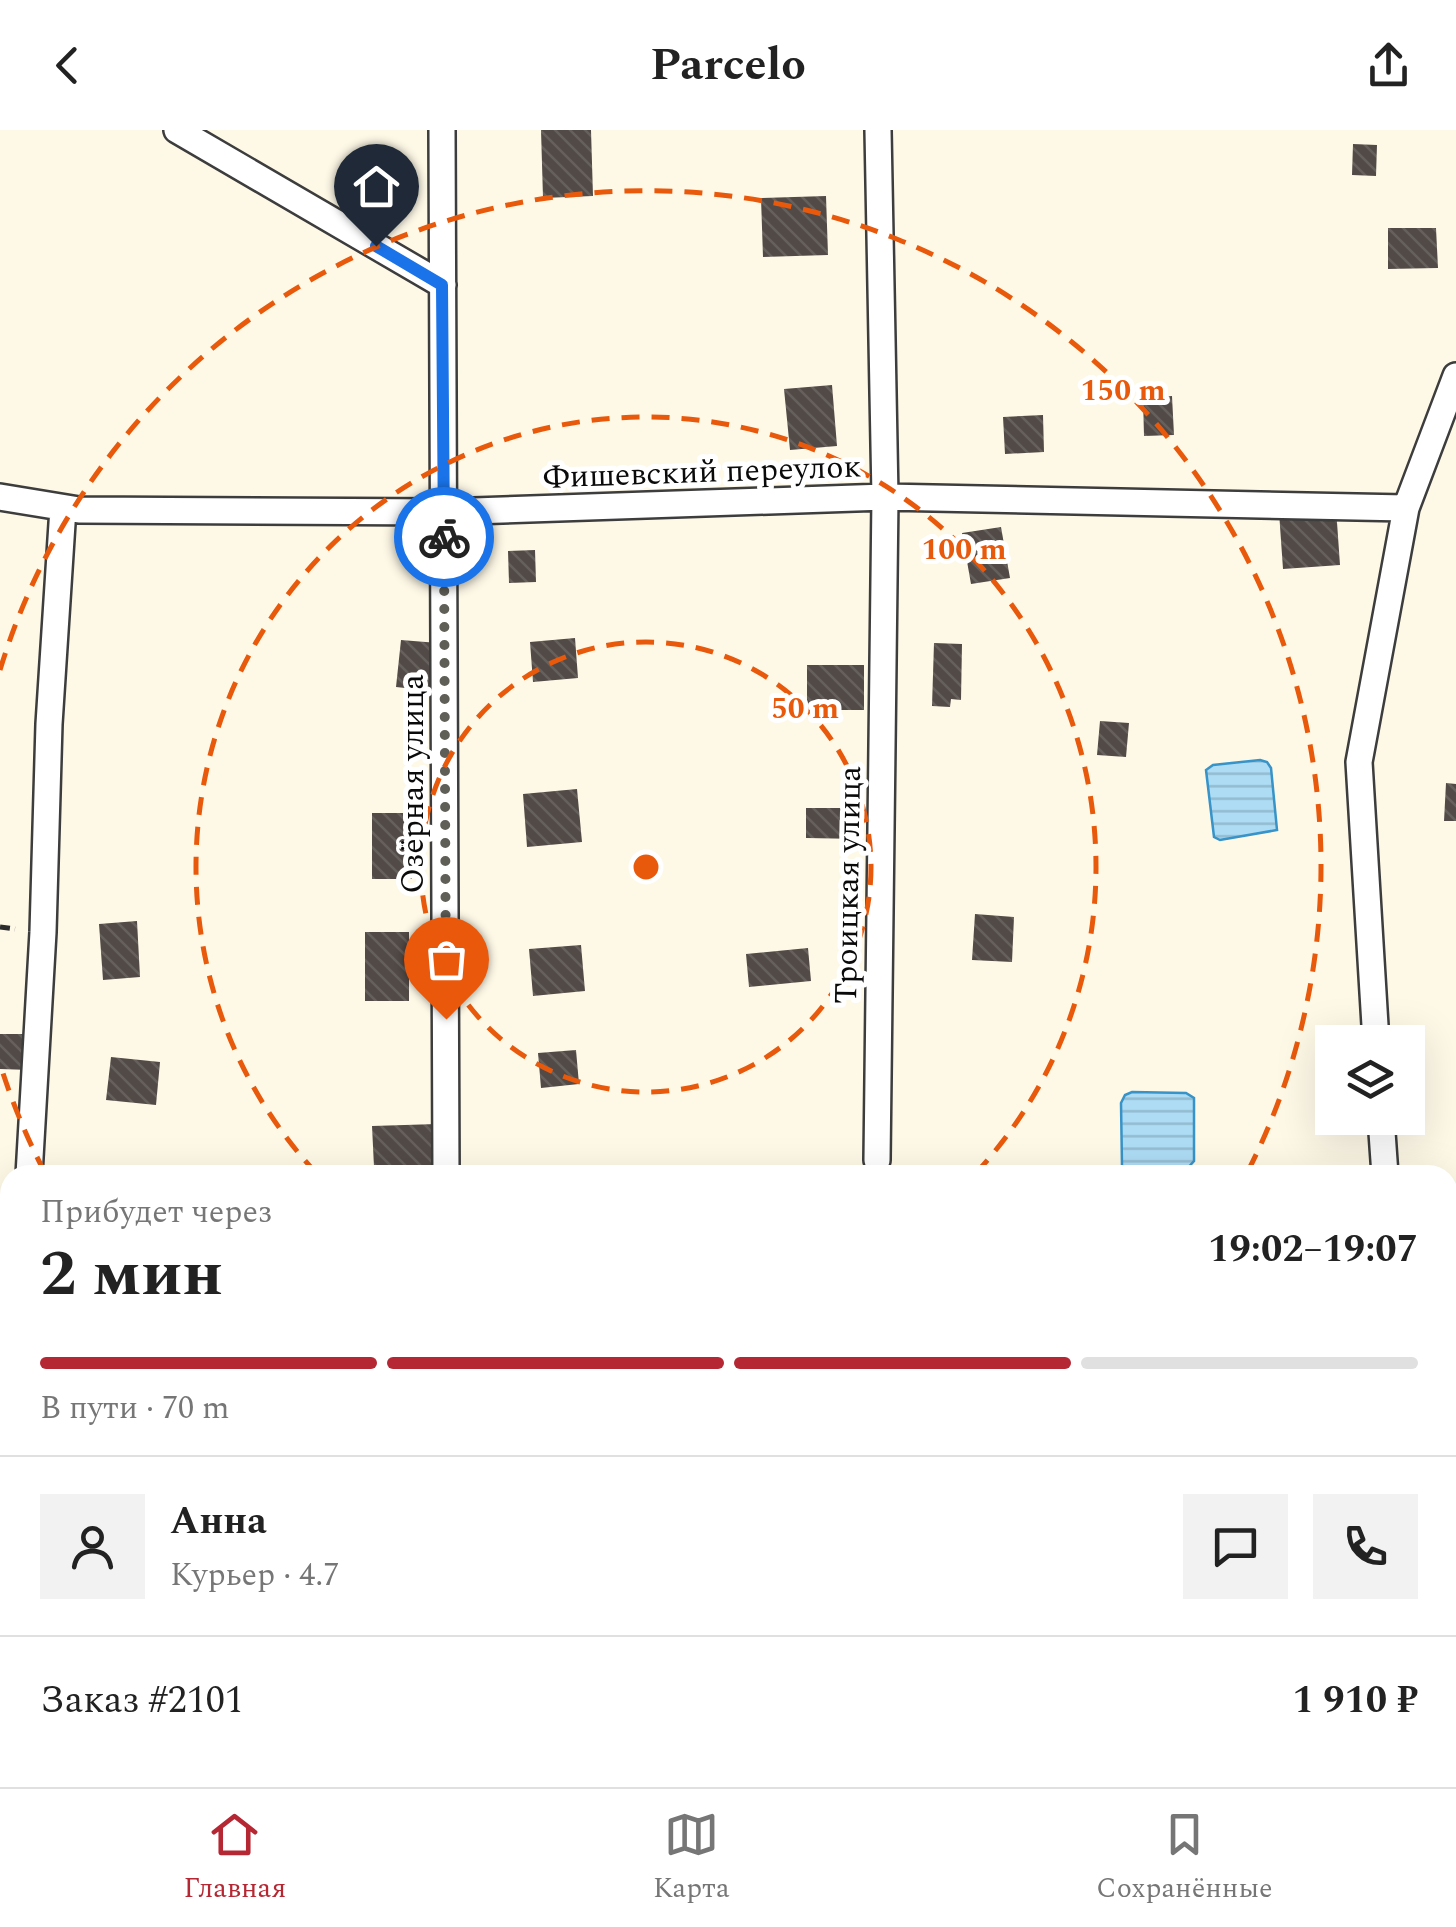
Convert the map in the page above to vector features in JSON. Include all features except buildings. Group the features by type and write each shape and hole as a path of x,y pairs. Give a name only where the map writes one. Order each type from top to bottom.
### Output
{"street":[{"path":"176,130 442,285"},
{"name":"Озёрная улица","path":"442,130 446,1165"},
{"name":"Троицкая улица","path":"877,1160 885,497 878,130"},
{"path":"1375,1025 1358,762 1406,508 1456,376"},
{"name":"Фишевский переулок","path":"0,497 63,508 444,512 885,497 1406,508"},
{"path":"29,1165 63,508"},
{"path":"1382,1135 1384,1165"}],"water":[{"path":"1260,760 1271,768 1277,830 1220,840 1214,837 1206,770 1213,765"},
{"path":"1186,1093 1194,1098 1194,1161 1190,1165 1122,1165 1121,1103 1125,1095"}],"way so far":[{"path":"444,537 446,1019"}],"route":[{"path":"376,246 442,285 444,537"}]}
